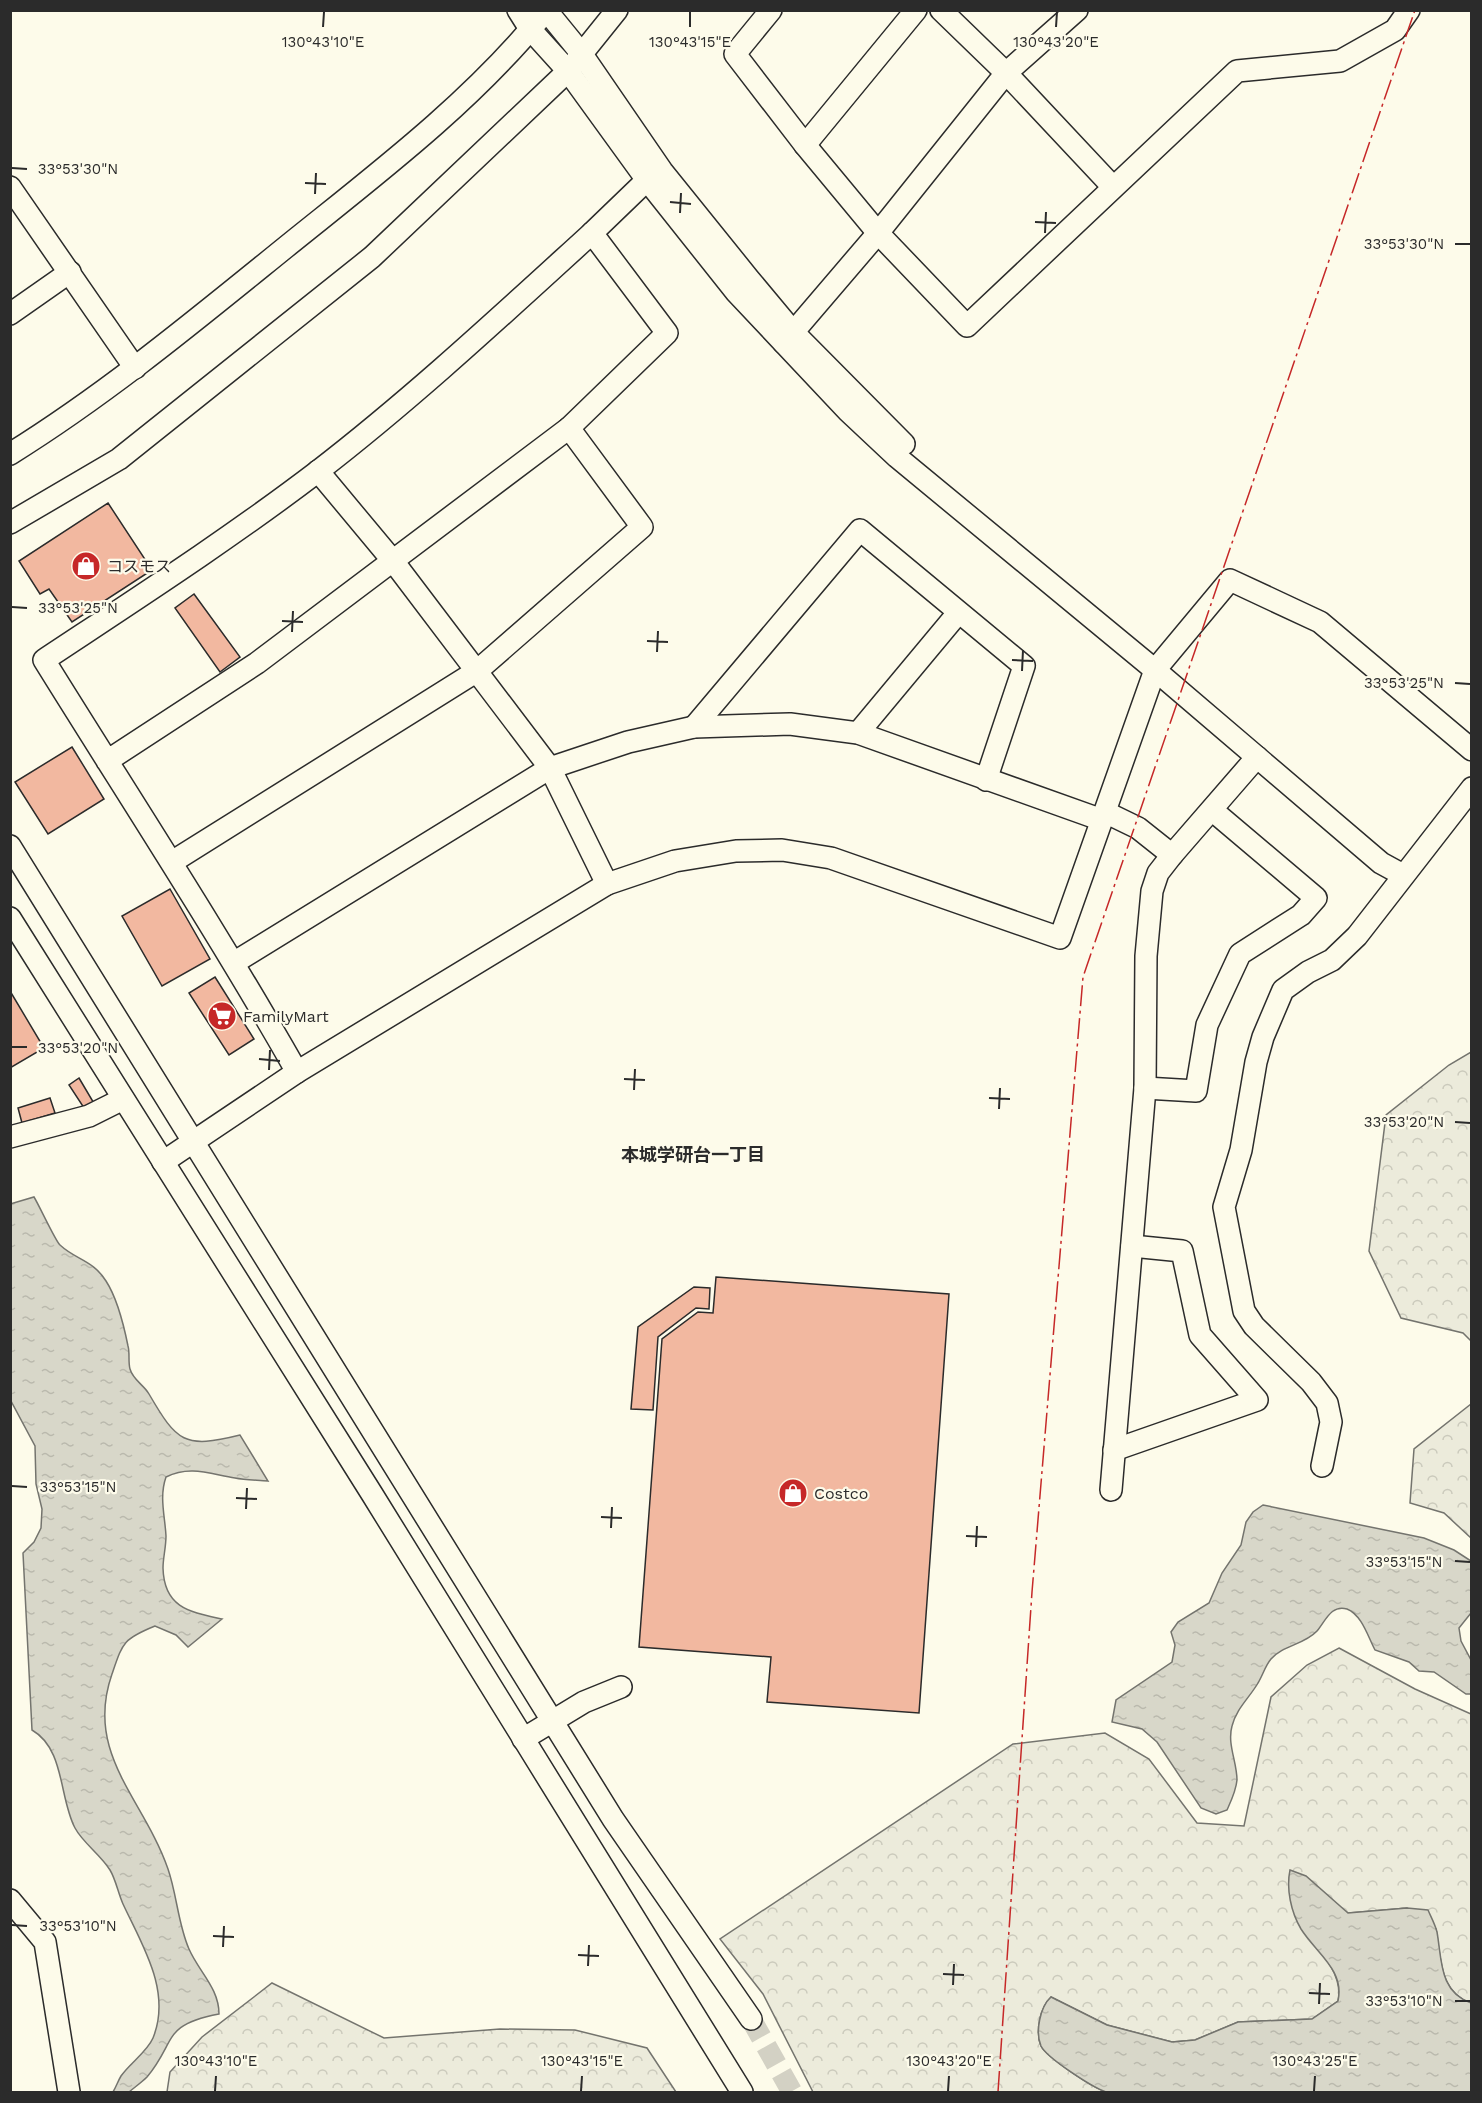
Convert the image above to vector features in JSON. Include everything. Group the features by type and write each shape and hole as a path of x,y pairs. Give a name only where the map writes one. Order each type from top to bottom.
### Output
{"street":[{"path":"518,10 530,29 568,71 647,180 736,292 908,448 1158,665 1257,757 1381,863 1403,875"},
{"path":"10,454 135,368 353,193 467,95 546,10 581,53 662,171 789,338"},
{"path":"10,523 119,459 372,257 568,71 616,10"},
{"path":"771,10 735,54 805,145 878,233 968,326 1237,71 1340,61 1395,30 1409,10"},
{"path":"805,145 916,10"},
{"path":"941,10 1006,73 1113,187"},
{"path":"789,338 878,233 1006,73 1077,10"},
{"path":"297,1071 235,962 44,660 177,573 318,471 460,354 647,180"},
{"path":"10,187 135,368"},
{"path":"107,761 257,663 569,428 667,333 592,233"},
{"path":"10,314 70,272"},
{"path":"172,862 477,671 642,527 569,428"},
{"path":"318,471 393,561 550,768 608,884"},
{"path":"694,727 860,530 1024,666 986,780"},
{"path":"164,1162 297,1071 608,884 675,861 736,851 782,850 831,858 1060,938 1158,665 1230,580 1320,622 1472,750"},
{"path":"858,733 958,613"},
{"path":"1158,665 1390,852 1403,875"},
{"path":"235,962 550,768 628,742 694,727 790,724 858,733 986,780 1138,828 1172,855"},
{"path":"1111,1490 1145,1088 1146,956 1152,891 1158,873 1172,855 1257,757"},
{"path":"1322,1466 1332,1422 1327,1402 1311,1382 1254,1326 1244,1311 1224,1207 1240,1150 1256,1062 1263,1037 1283,990 1308,972 1332,960 1357,936 1472,788"},
{"path":"1145,1088 1196,1090 1207,1025 1240,954 1301,915 1316,898 1212,810"},
{"path":"10,846 612,1819 751,2019"},
{"path":"10,918 372,1494 742,2092"},
{"path":"10,1137 89,1116 123,1099"},
{"path":"1114,1450 1257,1401 1200,1335 1182,1251 1132,1246"},
{"path":"372,1494 400,1476"},
{"path":"523,1739 551,1720 621,1687"},
{"path":"10,1900 45,1942 69,2092"}],"green space":[{"path":"1471,1052 1471,1341 1463,1333 1401,1318 1369,1251 1386,1115 1449,1065"},
{"path":"1471,1404 1471,1538 1444,1513 1410,1503 1414,1449"},
{"path":"1339,1648 1415,1689 1471,1714 1471,2003 1453,1991 1447,1982 1443,1972 1436,1929 1407,1908 1348,1913 1332,1901 1301,1928 1328,1962 1339,1991 1338,2001 1312,2019 1238,2022 1195,2040 1172,2042 1107,2025 1051,1997 1044,2007 1040,2020 1038,2034 1041,2046 1070,2072 1106,2092 813,2092 763,1994 720,1939 1013,1744 1105,1733 1149,1759 1197,1823 1244,1826 1271,1697 1307,1665"},
{"path":"272,1983 384,2038 500,2029 575,2030 647,2048 676,2092 167,2092 170,2072 202,2037"}],"water":[{"path":"34,1197 60,1245 90,1264 106,1281 114,1296 122,1321 129,1349 131,1373 147,1391 167,1423 184,1438 194,1441 240,1435 268,1481 239,1479 192,1471 175,1473 166,1477 163,1499 166,1536 163,1568 168,1592 181,1606 199,1614 222,1619 188,1647 176,1635 155,1626 130,1638 119,1655 105,1702 106,1728 111,1752 158,1844 174,1889 185,1939 216,1996 219,2014 200,2018 179,2029 172,2036 147,2077 129,2092 113,2092 121,2076 147,2048 153,2038 158,2020 157,1986 146,1952 123,1904 112,1874 75,1828 66,1803 56,1761 43,1738 32,1730 23,1553 34,1542 41,1528 42,1509 36,1484 35,1446 11,1401 10,1204"},
{"path":"1263,1505 1424,1538 1454,1550 1471,1561 1471,1613 1459,1628 1461,1641 1471,1660 1471,1694 1466,1694 1434,1672 1419,1671 1409,1662 1375,1650 1357,1616 1347,1609 1337,1609 1312,1636 1281,1651 1271,1659 1237,1714 1232,1726 1231,1746 1237,1780 1227,1810 1216,1814 1201,1808 1157,1742 1142,1729 1112,1722 1116,1700 1172,1662 1175,1645 1171,1632 1178,1622 1209,1603 1222,1573 1241,1545 1246,1522 1253,1512"},
{"path":"1290,1870 1306,1876 1348,1913 1407,1908 1428,1910 1437,1932 1447,1983 1461,1998 1471,2003 1471,2092 1106,2092 1070,2072 1041,2046 1038,2034 1040,2020 1044,2007 1051,1997 1107,2025 1172,2042 1195,2040 1238,2022 1312,2019 1338,2001 1339,1990 1333,1971 1307,1938 1294,1915 1289,1893"}],"building":[{"name":"コスモス","path":"108,503 152,570 72,622 49,589 40,594 19,561"},
{"path":"194,594 240,657 220,672 175,608"},
{"path":"72,747 104,799 48,834 15,782"},
{"path":"170,889 210,959 162,986 122,916"},
{"name":"FamilyMart","path":"215,977 254,1039 229,1055 189,993"},
{"path":"10,991 44,1048 10,1068"},
{"path":"79,1078 95,1105 86,1111 69,1085"},
{"path":"50,1098 55,1113 22,1123 18,1108"},
{"name":"Costco","path":"716,1277 949,1294 919,1713 767,1702 771,1657 639,1647 662,1339 698,1312 713,1313"},
{"path":"694,1287 710,1288 709,1309 696,1308 658,1337 653,1410 631,1409 638,1327"}],"tunnel":[{"path":"751,2019 792,2092"}],"power":[{"path":"998,2092 1032,1592 1083,977 1415,10"}],"place":[{"name":"コスモス","path":"86,566"},
{"name":"FamilyMart","path":"222,1016"},
{"name":"Costco","path":"793,1493"}],"district":[{"name":"本城学研台一丁目","path":"693,1154"}]}
